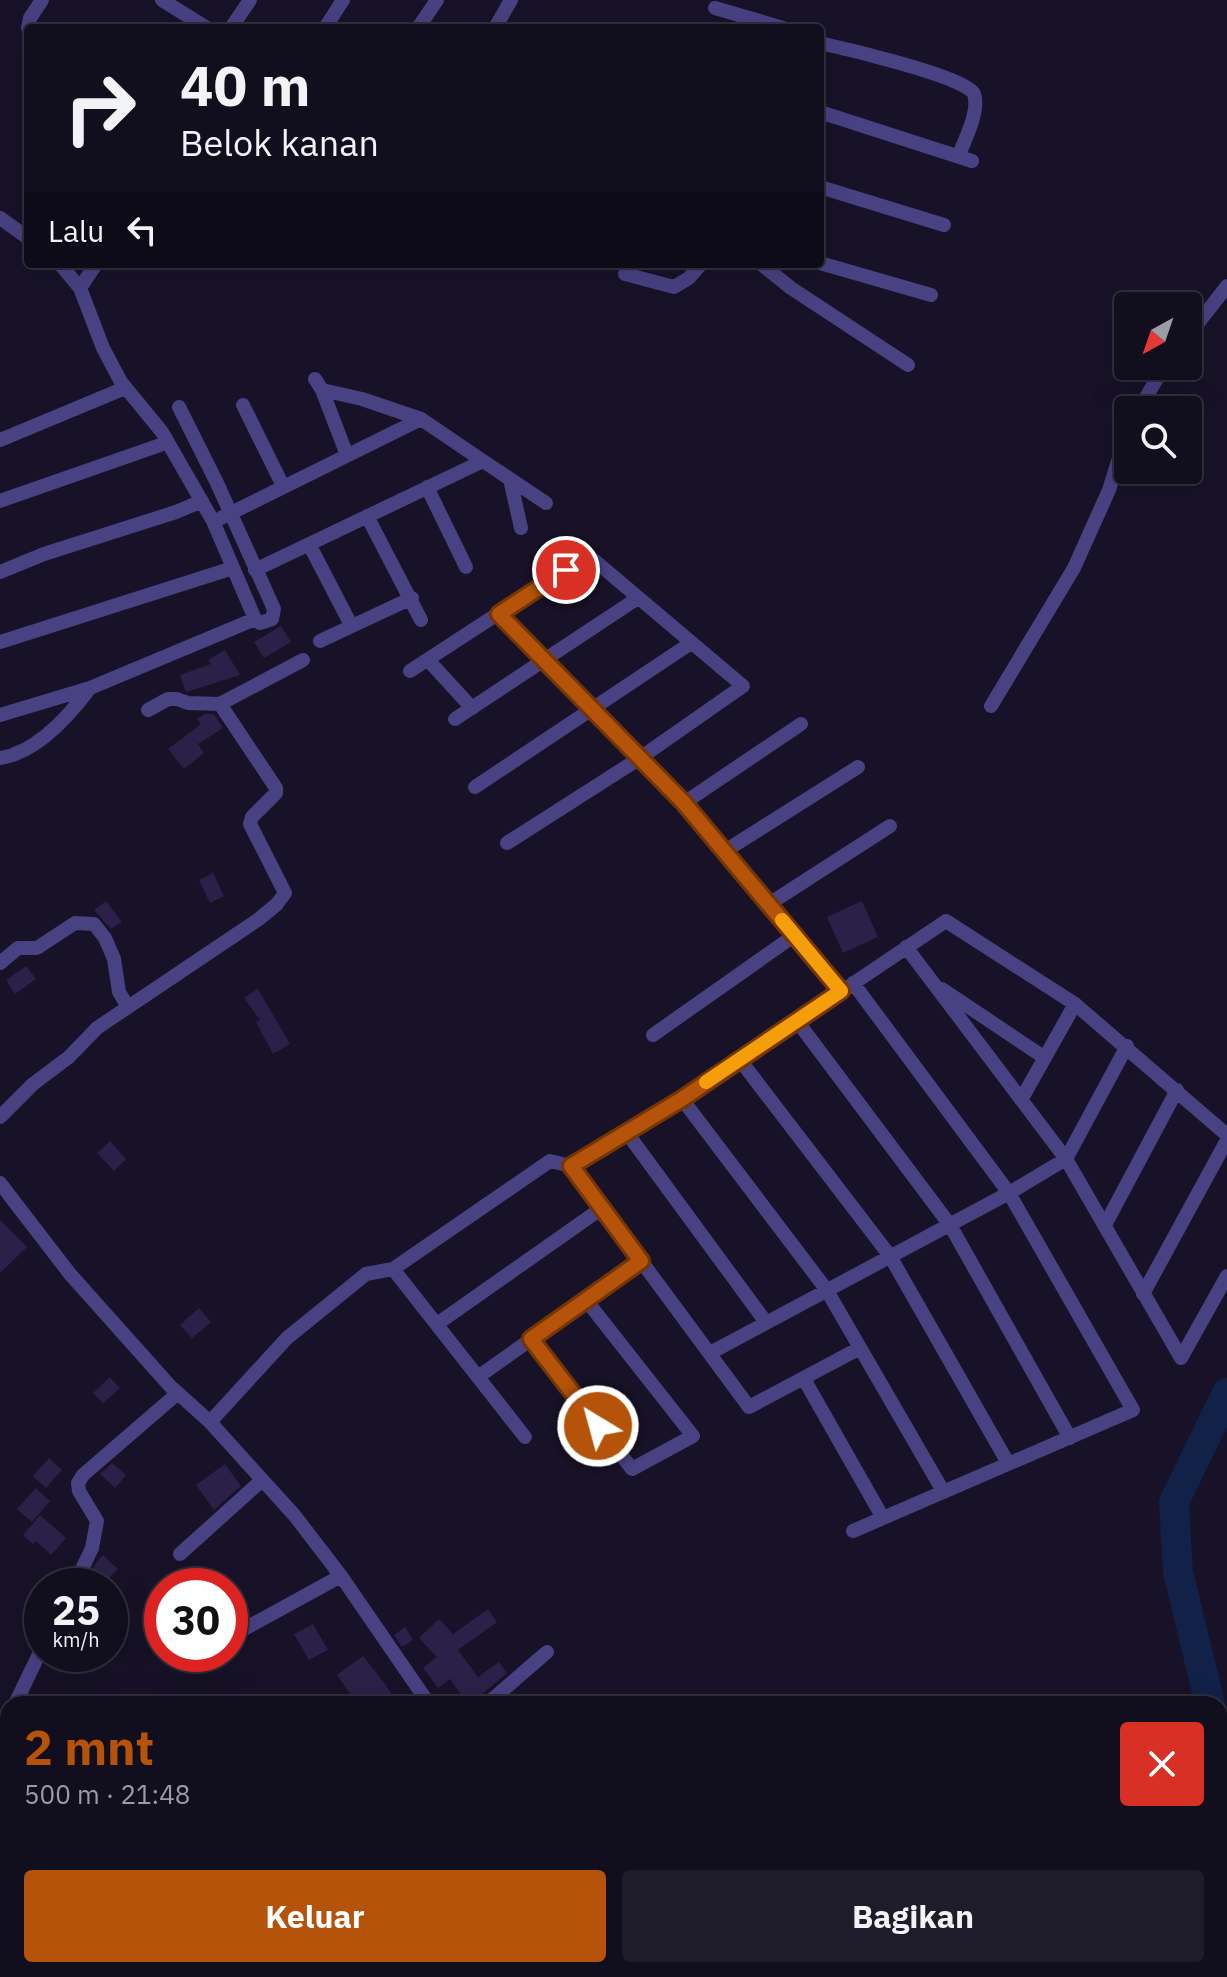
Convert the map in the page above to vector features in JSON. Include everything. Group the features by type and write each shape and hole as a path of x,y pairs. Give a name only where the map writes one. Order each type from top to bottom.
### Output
{"street":[{"path":"29,24 42,0"},
{"path":"234,24 250,0"},
{"path":"328,24 343,0"},
{"path":"421,24 437,0"},
{"path":"497,24 511,0"},
{"path":"166,1 201,24"},
{"path":"715,8 769,24"},
{"path":"824,44 914,67 969,87 974,95 966,158 824,113"},
{"path":"824,188 944,225"},
{"path":"0,218 24,235"},
{"path":"824,264 931,295"},
{"path":"63,268 80,288 103,348 125,388 162,432 213,521 255,619 260,623 272,619 274,609 179,407"},
{"path":"80,288 93,268"},
{"path":"625,274 674,287 689,278 698,268"},
{"path":"766,268 791,288 908,365"},
{"path":"1202,318 1227,286"},
{"path":"347,455 319,384 421,419 546,503"},
{"path":"0,440 125,388"},
{"path":"243,405 283,486"},
{"path":"213,521 421,419"},
{"path":"0,501 166,443"},
{"path":"255,570 483,461"},
{"path":"991,706 1074,568 1114,474"},
{"path":"510,479 521,528"},
{"path":"427,487 466,567"},
{"path":"0,572 202,501"},
{"path":"367,516 421,620"},
{"path":"309,544 351,625"},
{"path":"410,671 588,555 743,686 640,758 507,843"},
{"path":"0,642 233,568"},
{"path":"320,641 412,598"},
{"path":"455,719 638,598"},
{"path":"499,614 684,803 795,935 847,987 1009,1193 1133,1410 853,1531"},
{"path":"0,715 90,688 255,619"},
{"path":"475,787 691,643"},
{"path":"148,710 168,699 220,704 303,660"},
{"path":"428,660 472,708"},
{"path":"0,758 35,742 65,719 90,688"},
{"path":"0,1117 33,1084 69,1057 97,1028 259,919 285,893 250,824 252,817 276,793 276,788 220,704"},
{"path":"684,803 801,724"},
{"path":"725,851 858,767"},
{"path":"769,904 890,826"},
{"path":"571,1166 682,1099 946,921 1075,1004 1177,1090 1227,1138 1143,1294"},
{"path":"0,963 18,948 37,948 75,923 94,924 105,938 114,959 119,992 128,1007"},
{"path":"653,1035 795,935"},
{"path":"906,947 1066,1159 1181,1358 1227,1276"},
{"path":"932,982 1045,1058"},
{"path":"1021,1100 1075,1004"},
{"path":"797,1021 950,1225 1070,1438"},
{"path":"710,1353 1009,1193 1066,1159 1127,1046"},
{"path":"740,1060 890,1256 1008,1463"},
{"path":"1105,1225 1177,1090"},
{"path":"682,1099 826,1289 943,1491"},
{"path":"627,1133 765,1321"},
{"path":"210,1422 287,1338 366,1274 393,1269 550,1161 571,1166 749,1407 860,1348"},
{"path":"0,1183 70,1274 295,1516 341,1576 424,1696"},
{"path":"437,1324 602,1208"},
{"path":"478,1377 641,1261"},
{"path":"393,1269 525,1437"},
{"path":"531,1339 632,1469 693,1436 586,1300"},
{"path":"804,1379 883,1518"},
{"path":"83,1568 92,1548 97,1521 79,1491 78,1483 83,1475 178,1393"},
{"path":"180,1554 261,1481"},
{"path":"248,1627 341,1576"},
{"path":"496,1696 547,1652"},
{"path":"19,1696 30,1672"}],"building":[{"path":"281,626 291,642 264,658 254,642"},
{"path":"225,650 240,675 186,692 180,675 211,664 208,660"},
{"path":"205,714 214,714 223,728 198,744 204,753 184,769 168,749 201,724 197,719"},
{"path":"213,873 224,896 210,903 199,880"},
{"path":"106,901 122,922 111,929 94,910"},
{"path":"862,901 878,937 843,953 827,917"},
{"path":"26,966 36,979 15,994 6,980"},
{"path":"258,989 290,1044 273,1054 256,1022 260,1020 244,998"},
{"path":"110,1141 126,1159 114,1171 97,1153"},
{"path":"0,1220 27,1247 0,1273"},
{"path":"199,1308 211,1322 192,1338 180,1325"},
{"path":"110,1377 120,1388 103,1403 93,1393"},
{"path":"49,1458 62,1470 46,1488 33,1476"},
{"path":"112,1463 126,1475 115,1488 100,1474"},
{"path":"225,1464 241,1486 214,1510 196,1485"},
{"path":"36,1488 50,1501 32,1522 17,1509"},
{"path":"40,1515 66,1538 51,1555 36,1541 33,1544 23,1535"},
{"path":"103,1555 117,1568 94,1568"},
{"path":"488,1609 497,1622 458,1650 478,1677 499,1662 507,1673 480,1696 462,1696 450,1679 438,1688 423,1668 437,1657 419,1638 439,1619 453,1634"},
{"path":"313,1624 328,1650 309,1660 294,1634"},
{"path":"405,1627 413,1640 402,1647 394,1635"},
{"path":"363,1656 393,1696 351,1696 337,1675"}],"waterway":[{"path":"1208,1696 1178,1572 1174,1502 1227,1393"}],"slow traffic":[{"path":"706,1082 841,991 782,920"}],"route":[{"path":"566,570 499,614 684,803 841,991 682,1099 571,1166 641,1261 531,1339 598,1426"}]}
